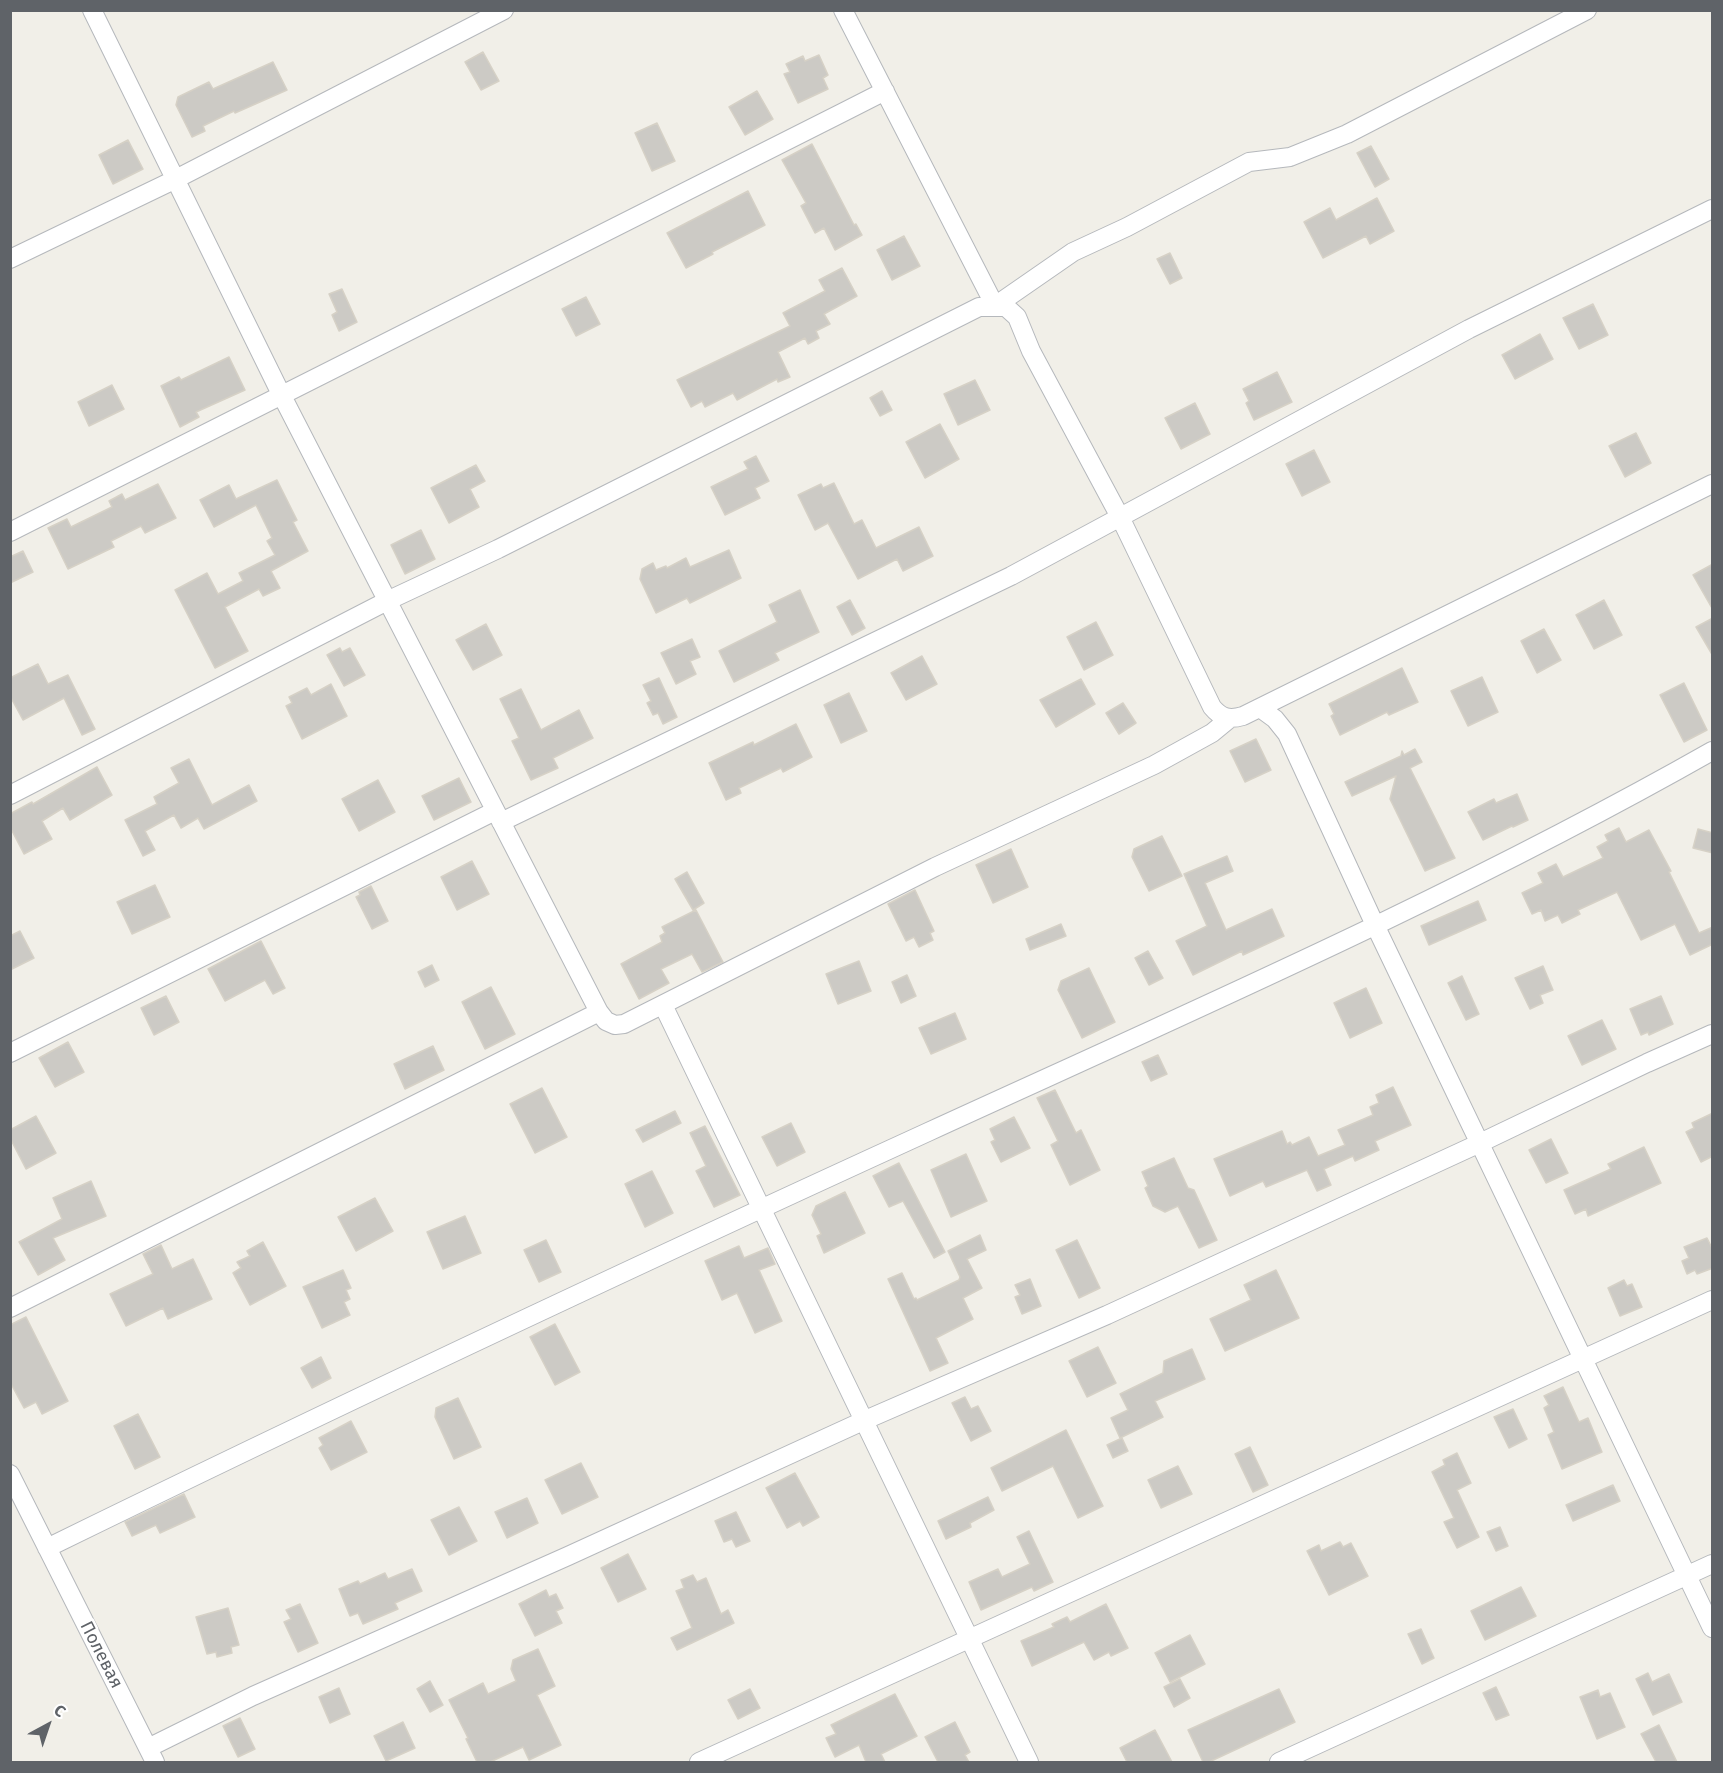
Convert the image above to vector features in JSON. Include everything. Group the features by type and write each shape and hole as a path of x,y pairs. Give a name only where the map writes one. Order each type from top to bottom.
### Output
{"street":[{"path":"92,10 174,180 387,601 599,1012 606,1021 615,1025 624,1024 663,1005 771,948 935,867 1154,765 1212,733 1229,719 1243,716 1260,708 1713,484"},
{"path":"10,259 174,180 504,10"},
{"path":"843,10 995,306"},
{"path":"995,306 1073,252 1127,227 1249,162 1290,157 1347,134 1587,10"},
{"path":"10,532 885,91"},
{"path":"10,1053 498,816 1011,576 1469,329 1713,209"},
{"path":"10,795 387,601 498,549 979,307 995,306 1006,307 1017,317 1031,351 1120,517 1212,707 1220,716 1229,719"},
{"path":"1260,708 1275,719 1287,734 1375,925 1713,1628"},
{"path":"47,1548 285,1432 762,1208 1424,903 1713,751"},
{"path":"663,1005 1029,1762"},
{"path":"10,1308 599,1012"},
{"path":"152,1755 253,1696 568,1556 863,1421 1107,1315 1713,1034"},
{"path":"699,1762 1713,1300"},
{"name":"Полевая","path":"10,1474 152,1755"},
{"path":"1279,1762 1713,1564"}],"building":[{"path":"483,52 499,81 481,90 465,62"},
{"path":"819,55 828,75 823,78 828,89 798,103 784,74 790,72 786,64 803,56 805,61"},
{"path":"273,62 287,90 203,126 205,131 192,137 176,105 178,97 209,82 213,89"},
{"path":"757,91 773,119 745,135 729,107"},
{"path":"657,123 675,161 652,171 635,133"},
{"path":"128,140 143,169 113,184 99,155"},
{"path":"812,144 854,225 856,224 862,235 835,250 824,228 815,233 801,206 806,203 782,160"},
{"path":"1371,146 1389,179 1375,187 1357,153"},
{"path":"748,191 765,225 686,268 667,233"},
{"path":"1377,198 1394,231 1370,244 1366,236 1323,258 1304,222 1330,208 1336,220"},
{"path":"904,236 920,266 892,280 877,250"},
{"path":"1170,253 1182,278 1170,284 1157,259"},
{"path":"842,268 857,296 824,314 830,324 816,331 819,338 808,344 805,338 778,352 790,377 778,382 777,379 737,400 733,393 705,407 702,401 691,407 677,380 790,326 783,313 825,291 819,280"},
{"path":"342,289 357,322 339,331 332,315 337,312 329,294"},
{"path":"586,297 600,324 576,336 562,309"},
{"path":"1593,304 1608,335 1579,349 1563,318"},
{"path":"1540,334 1553,359 1515,379 1502,355"},
{"path":"229,357 245,390 196,412 199,417 180,427 161,386 179,377 181,380"},
{"path":"1277,372 1292,402 1254,420 1246,403 1249,401 1243,389"},
{"path":"975,380 990,410 958,425 944,394"},
{"path":"112,385 124,409 89,426 78,402"},
{"path":"882,391 892,410 880,416 870,398"},
{"path":"1195,403 1210,434 1181,449 1165,418"},
{"path":"940,424 959,459 925,478 906,442"},
{"path":"1636,433 1651,463 1625,477 1609,446"},
{"path":"1314,450 1330,482 1302,496 1286,464"},
{"path":"756,456 769,481 755,488 760,498 725,515 711,487 748,469 744,462"},
{"path":"476,465 485,481 470,489 479,507 449,523 431,488"},
{"path":"277,480 297,520 293,522 308,551 271,571 280,588 263,596 259,589 225,607 248,651 215,668 175,590 207,573 218,594 243,581 239,573 275,555 267,541 272,538 256,505 214,527 200,500 229,485 236,499"},
{"path":"834,483 854,524 862,520 876,548 919,527 933,556 903,571 897,559 858,579 828,523 815,530 798,495 821,484 823,488"},
{"path":"158,484 176,518 145,533 141,526 111,541 114,547 68,569 48,528 67,519 71,527 112,507 109,501 122,494 125,500"},
{"path":"421,530 435,559 405,574 391,545"},
{"path":"729,550 741,578 690,603 687,598 656,613 640,579 642,569 653,563 656,570 666,566 667,568 686,558 690,567"},
{"path":"23,551 33,572 10,583 10,557"},
{"path":"1713,564 1713,610 1693,575"},
{"path":"800,590 819,632 775,653 779,660 734,682 719,651 777,622 769,605"},
{"path":"850,600 865,628 852,635 837,607"},
{"path":"1604,600 1622,635 1594,649 1576,615"},
{"path":"1713,618 1713,656 1696,627"},
{"path":"1096,622 1113,655 1084,670 1067,637"},
{"path":"486,624 502,655 473,670 456,640"},
{"path":"1544,629 1561,660 1537,673 1521,641"},
{"path":"692,639 700,657 690,661 696,674 676,684 661,653"},
{"path":"340,648 342,652 350,648 365,675 344,686 327,655"},
{"path":"922,656 937,684 906,700 891,673"},
{"path":"38,664 48,684 68,675 95,729 82,735 64,698 23,720 10,696 10,678"},
{"path":"1402,668 1418,702 1389,715 1387,712 1340,735 1331,716 1334,714 1329,704"},
{"path":"1482,677 1498,712 1468,726 1451,691"},
{"path":"659,678 677,717 663,724 658,713 653,715 647,703 651,701 643,685"},
{"path":"1081,679 1095,704 1056,727 1040,700"},
{"path":"1684,683 1707,730 1684,742 1660,695"},
{"path":"331,684 347,716 302,739 286,706 292,703 289,697 307,688 311,695"},
{"path":"521,689 541,730 579,710 593,738 553,758 558,768 531,780 512,741 519,738 500,699"},
{"path":"849,693 867,731 841,743 824,705"},
{"path":"1123,703 1136,723 1119,734 1106,713"},
{"path":"796,724 812,757 783,772 781,768 739,788 741,793 726,800 709,763 753,742 754,745"},
{"path":"1256,739 1271,770 1245,782 1230,751"},
{"path":"1415,749 1422,762 1410,768 1455,858 1425,871 1390,799 1396,776 1352,796 1345,782 1401,756 1402,751 1404,755"},
{"path":"189,759 212,805 249,785 257,801 204,829 198,818 181,828 174,815 145,831 155,850 143,856 125,820 157,804 154,797 179,783 171,768"},
{"path":"97,767 112,795 70,820 63,808 42,821 52,839 24,854 10,827 10,814 32,802 33,804"},
{"path":"459,778 471,802 434,820 422,796"},
{"path":"378,780 395,812 359,831 342,799"},
{"path":"1517,794 1528,820 1483,840 1468,812 1494,799 1496,803"},
{"path":"1619,828 1626,842 1649,830 1671,871 1669,872 1699,933 1713,927 1713,944 1690,955 1675,924 1641,940 1617,892 1578,910 1580,914 1562,923 1558,915 1545,921 1541,910 1532,914 1522,893 1543,883 1538,873 1556,864 1563,877 1603,858 1597,847 1608,841 1605,835"},
{"path":"1698,829 1713,833 1713,853 1693,848"},
{"path":"1162,836 1182,876 1149,891 1132,857 1134,849"},
{"path":"1011,849 1028,887 993,903 976,865"},
{"path":"1227,856 1233,871 1205,883 1226,930 1272,909 1284,936 1243,955 1242,951 1193,975 1176,941 1207,926 1184,874"},
{"path":"472,861 489,894 457,910 441,877"},
{"path":"687,872 704,903 693,910 675,879"},
{"path":"155,885 170,917 132,934 117,902"},
{"path":"371,886 388,921 372,929 356,897 360,895 359,892"},
{"path":"915,890 934,931 930,933 933,940 919,947 914,937 906,941 888,904"},
{"path":"1478,901 1486,920 1429,945 1421,926"},
{"path":"696,910 723,962 702,972 692,954 661,969 669,983 639,999 621,964 662,942 660,936 665,933 662,927"},
{"path":"1061,924 1066,936 1030,950 1026,939"},
{"path":"20,931 34,958 10,970 10,936"},
{"path":"261,941 285,988 273,994 265,980 225,1001 208,969"},
{"path":"1148,951 1163,978 1149,985 1135,958"},
{"path":"859,961 871,991 838,1004 826,974"},
{"path":"432,965 439,980 425,987 418,972"},
{"path":"1543,966 1553,990 1540,995 1543,1003 1530,1009 1515,978"},
{"path":"1089,968 1115,1022 1082,1038 1058,990 1061,981"},
{"path":"907,975 916,996 901,1003 892,982"},
{"path":"1462,976 1479,1014 1466,1020 1448,983"},
{"path":"491,987 515,1034 485,1049 462,1002"},
{"path":"1366,988 1382,1023 1350,1038 1334,1003"},
{"path":"166,996 179,1022 154,1035 141,1008"},
{"path":"1661,996 1673,1024 1649,1035 1648,1032 1641,1035 1630,1009"},
{"path":"955,1013 966,1039 931,1054 919,1028"},
{"path":"1602,1020 1616,1049 1582,1065 1568,1036"},
{"path":"68,1042 84,1072 55,1087 39,1058"},
{"path":"433,1046 444,1070 405,1089 394,1064"},
{"path":"1158,1055 1167,1074 1151,1081 1142,1062"},
{"path":"1393,1087 1411,1125 1375,1141 1379,1150 1355,1161 1353,1156 1324,1169 1331,1185 1317,1191 1307,1170 1266,1187 1263,1181 1230,1196 1214,1159 1282,1131 1287,1144 1290,1142 1292,1145 1309,1137 1318,1156 1345,1145 1338,1130 1373,1115 1370,1107 1379,1103 1376,1095"},
{"path":"542,1088 567,1137 535,1153 510,1104"},
{"path":"1055,1090 1076,1133 1081,1130 1100,1170 1070,1185 1051,1145 1058,1141 1037,1098"},
{"path":"675,1111 681,1123 643,1142 636,1130"},
{"path":"1713,1113 1713,1156 1701,1162 1686,1132 1694,1128 1692,1123"},
{"path":"36,1116 56,1153 26,1169 10,1138 10,1130"},
{"path":"1014,1117 1030,1148 1001,1162 991,1142 995,1140 990,1129"},
{"path":"791,1123 805,1152 777,1166 762,1137"},
{"path":"705,1126 740,1195 714,1207 696,1171 706,1166 690,1133"},
{"path":"1551,1139 1568,1173 1546,1183 1529,1150"},
{"path":"1644,1147 1661,1183 1588,1216 1586,1209 1575,1214 1564,1190 1611,1169 1608,1164"},
{"path":"966,1154 987,1201 951,1217 931,1170"},
{"path":"1174,1158 1188,1188 1194,1190 1217,1240 1199,1248 1178,1206 1165,1212 1153,1206 1145,1188 1148,1186 1142,1172"},
{"path":"899,1163 945,1252 934,1258 903,1201 889,1207 873,1176"},
{"path":"652,1171 673,1213 645,1227 625,1184"},
{"path":"91,1181 106,1216 53,1238 65,1260 38,1275 19,1242 62,1219 53,1198"},
{"path":"845,1192 865,1233 824,1253 817,1236 821,1234 812,1215 816,1206"},
{"path":"375,1198 393,1231 356,1251 338,1217"},
{"path":"465,1216 481,1253 443,1269 427,1232"},
{"path":"980,1235 986,1250 967,1259 982,1288 963,1298 973,1319 936,1338 948,1363 930,1371 888,1279 902,1273 914,1299 917,1300 959,1280 960,1277 948,1251"},
{"path":"1707,1238 1713,1250 1713,1268 1697,1274 1695,1270 1687,1274 1682,1261 1689,1258 1684,1247"},
{"path":"546,1240 561,1272 539,1282 524,1250"},
{"path":"1077,1240 1100,1288 1079,1298 1056,1250"},
{"path":"263,1242 286,1286 250,1305 233,1273 241,1268 237,1262 250,1256 247,1251"},
{"path":"161,1245 172,1269 193,1259 212,1299 168,1319 163,1308 126,1326 110,1294 153,1274 143,1254"},
{"path":"739,1246 744,1258 768,1248 775,1264 759,1270 782,1321 755,1333 737,1293 722,1300 705,1261"},
{"path":"343,1270 351,1288 346,1290 350,1299 344,1302 350,1315 322,1328 303,1287"},
{"path":"1276,1270 1299,1318 1225,1351 1210,1319 1251,1300 1244,1285"},
{"path":"1030,1279 1041,1306 1022,1314 1015,1297 1020,1295 1015,1285"},
{"path":"1624,1280 1627,1286 1632,1284 1642,1307 1620,1316 1608,1288"},
{"path":"26,1317 68,1401 42,1414 36,1402 24,1408 10,1382 10,1325"},
{"path":"555,1324 580,1372 555,1385 530,1337"},
{"path":"1098,1347 1116,1383 1087,1397 1069,1361"},
{"path":"1192,1349 1205,1379 1155,1401 1163,1417 1120,1438 1111,1418 1128,1410 1120,1394 1163,1373 1164,1361"},
{"path":"321,1357 331,1378 312,1388 301,1368"},
{"path":"1563,1387 1579,1422 1588,1418 1602,1452 1562,1469 1548,1435 1554,1432 1544,1408 1549,1405 1544,1396"},
{"path":"965,1397 971,1409 978,1406 991,1431 971,1441 952,1403"},
{"path":"458,1398 481,1447 454,1459 435,1417 436,1408"},
{"path":"1513,1409 1527,1439 1509,1448 1494,1417"},
{"path":"138,1414 160,1457 135,1469 114,1426"},
{"path":"351,1421 367,1452 331,1470 319,1448 323,1445 319,1438"},
{"path":"1066,1430 1103,1506 1078,1518 1053,1466 1002,1491 991,1468"},
{"path":"1122,1438 1128,1451 1113,1458 1107,1445"},
{"path":"1250,1447 1268,1485 1253,1492 1235,1454"},
{"path":"1457,1453 1471,1483 1457,1490 1479,1537 1457,1548 1444,1522 1454,1518 1432,1472 1445,1465 1443,1460"},
{"path":"581,1463 598,1497 562,1514 545,1480"},
{"path":"1178,1466 1192,1494 1161,1508 1148,1480"},
{"path":"795,1473 819,1517 803,1526 800,1521 787,1528 766,1488"},
{"path":"1613,1485 1620,1501 1573,1521 1566,1505"},
{"path":"184,1494 195,1517 160,1533 156,1525 132,1536 125,1522"},
{"path":"988,1497 994,1510 970,1523 971,1527 946,1539 938,1521"},
{"path":"527,1498 538,1523 507,1538 495,1512"},
{"path":"459,1507 477,1541 449,1555 431,1520"},
{"path":"736,1512 750,1541 736,1547 732,1539 724,1542 715,1521"},
{"path":"1500,1527 1508,1546 1496,1551 1487,1532"},
{"path":"1029,1531 1053,1582 1034,1591 1032,1587 981,1610 969,1582 998,1569 1002,1577 1030,1564 1017,1537"},
{"path":"1340,1542 1343,1547 1351,1543 1368,1576 1329,1595 1307,1551 1319,1545 1321,1551"},
{"path":"628,1554 646,1589 618,1602 601,1568"},
{"path":"412,1569 422,1591 395,1603 398,1609 363,1624 358,1613 350,1616 339,1589 358,1581 360,1584 385,1573 388,1579"},
{"path":"693,1575 697,1582 706,1578 721,1614 728,1610 734,1623 677,1650 671,1638 692,1628 676,1591 684,1588 681,1580"},
{"path":"1521,1587 1536,1616 1485,1640 1471,1611"},
{"path":"546,1590 549,1597 556,1594 563,1608 556,1611 562,1623 535,1636 519,1604"},
{"path":"300,1604 318,1643 298,1652 284,1622 291,1619 286,1610"},
{"path":"1106,1604 1128,1648 1111,1656 1109,1652 1094,1660 1084,1642 1032,1666 1021,1641 1054,1627 1052,1624 1067,1617 1070,1622"},
{"path":"228,1608 239,1645 231,1647 232,1653 217,1657 216,1652 207,1654 196,1617"},
{"path":"1421,1629 1434,1658 1422,1664 1408,1634"},
{"path":"1190,1635 1205,1664 1170,1682 1155,1653"},
{"path":"538,1649 555,1686 537,1695 561,1745 529,1760 523,1747 490,1762 477,1762 449,1700 483,1683 488,1694 516,1681 511,1669 513,1660"},
{"path":"1648,1673 1652,1682 1669,1674 1682,1702 1653,1715 1636,1679"},
{"path":"1180,1679 1190,1698 1174,1707 1164,1687"},
{"path":"430,1681 443,1705 430,1712 417,1689"},
{"path":"1496,1687 1509,1715 1496,1720 1483,1693"},
{"path":"339,1688 350,1714 330,1723 319,1697"},
{"path":"750,1689 760,1708 738,1719 728,1700"},
{"path":"1279,1689 1295,1722 1209,1762 1203,1762 1188,1730"},
{"path":"1598,1690 1600,1697 1610,1693 1625,1727 1597,1739 1580,1697"},
{"path":"895,1694 917,1736 881,1754 885,1762 866,1762 859,1745 835,1757 826,1738 836,1734 831,1725"},
{"path":"240,1718 255,1749 238,1757 223,1726"},
{"path":"403,1722 415,1748 386,1761 374,1736"},
{"path":"955,1722 970,1752 965,1755 969,1762 938,1762 925,1737"},
{"path":"1659,1725 1677,1762 1656,1762 1641,1734"},
{"path":"1155,1730 1172,1762 1127,1762 1120,1748"}]}
